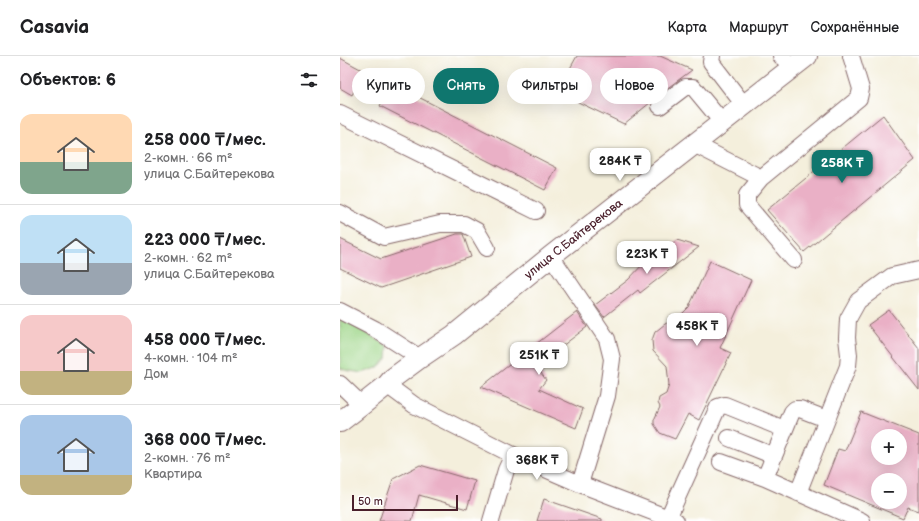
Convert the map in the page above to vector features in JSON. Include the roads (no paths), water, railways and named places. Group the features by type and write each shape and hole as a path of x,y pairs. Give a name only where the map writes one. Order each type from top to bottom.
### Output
{"main road":[{"name":"улица С.Байтерекова","path":"340,422 362,406 393,378 454,335 551,256 744,105 794,60"}],"street":[{"path":"794,260 747,205 747,195 761,178 859,98 862,89 851,56"},
{"path":"708,58 744,105"},
{"path":"660,106 685,87 693,87 722,122"},
{"path":"340,114 536,211"},
{"path":"694,144 761,178"},
{"path":"340,213 384,237 440,224 464,224 477,231 487,248"},
{"path":"551,256 608,339 612,359 607,396 580,484"},
{"path":"798,493 848,366 848,319 858,301 892,276 919,270"},
{"path":"340,311 375,329 420,358"},
{"path":"340,384 362,406"},
{"path":"387,385 414,406 512,455 580,484 672,520 718,407 725,405 784,429"},
{"path":"765,478 784,429 795,408 826,419"},
{"path":"729,438 774,456"},
{"path":"491,521 512,455"},
{"path":"722,462 765,478 862,521"}]}
